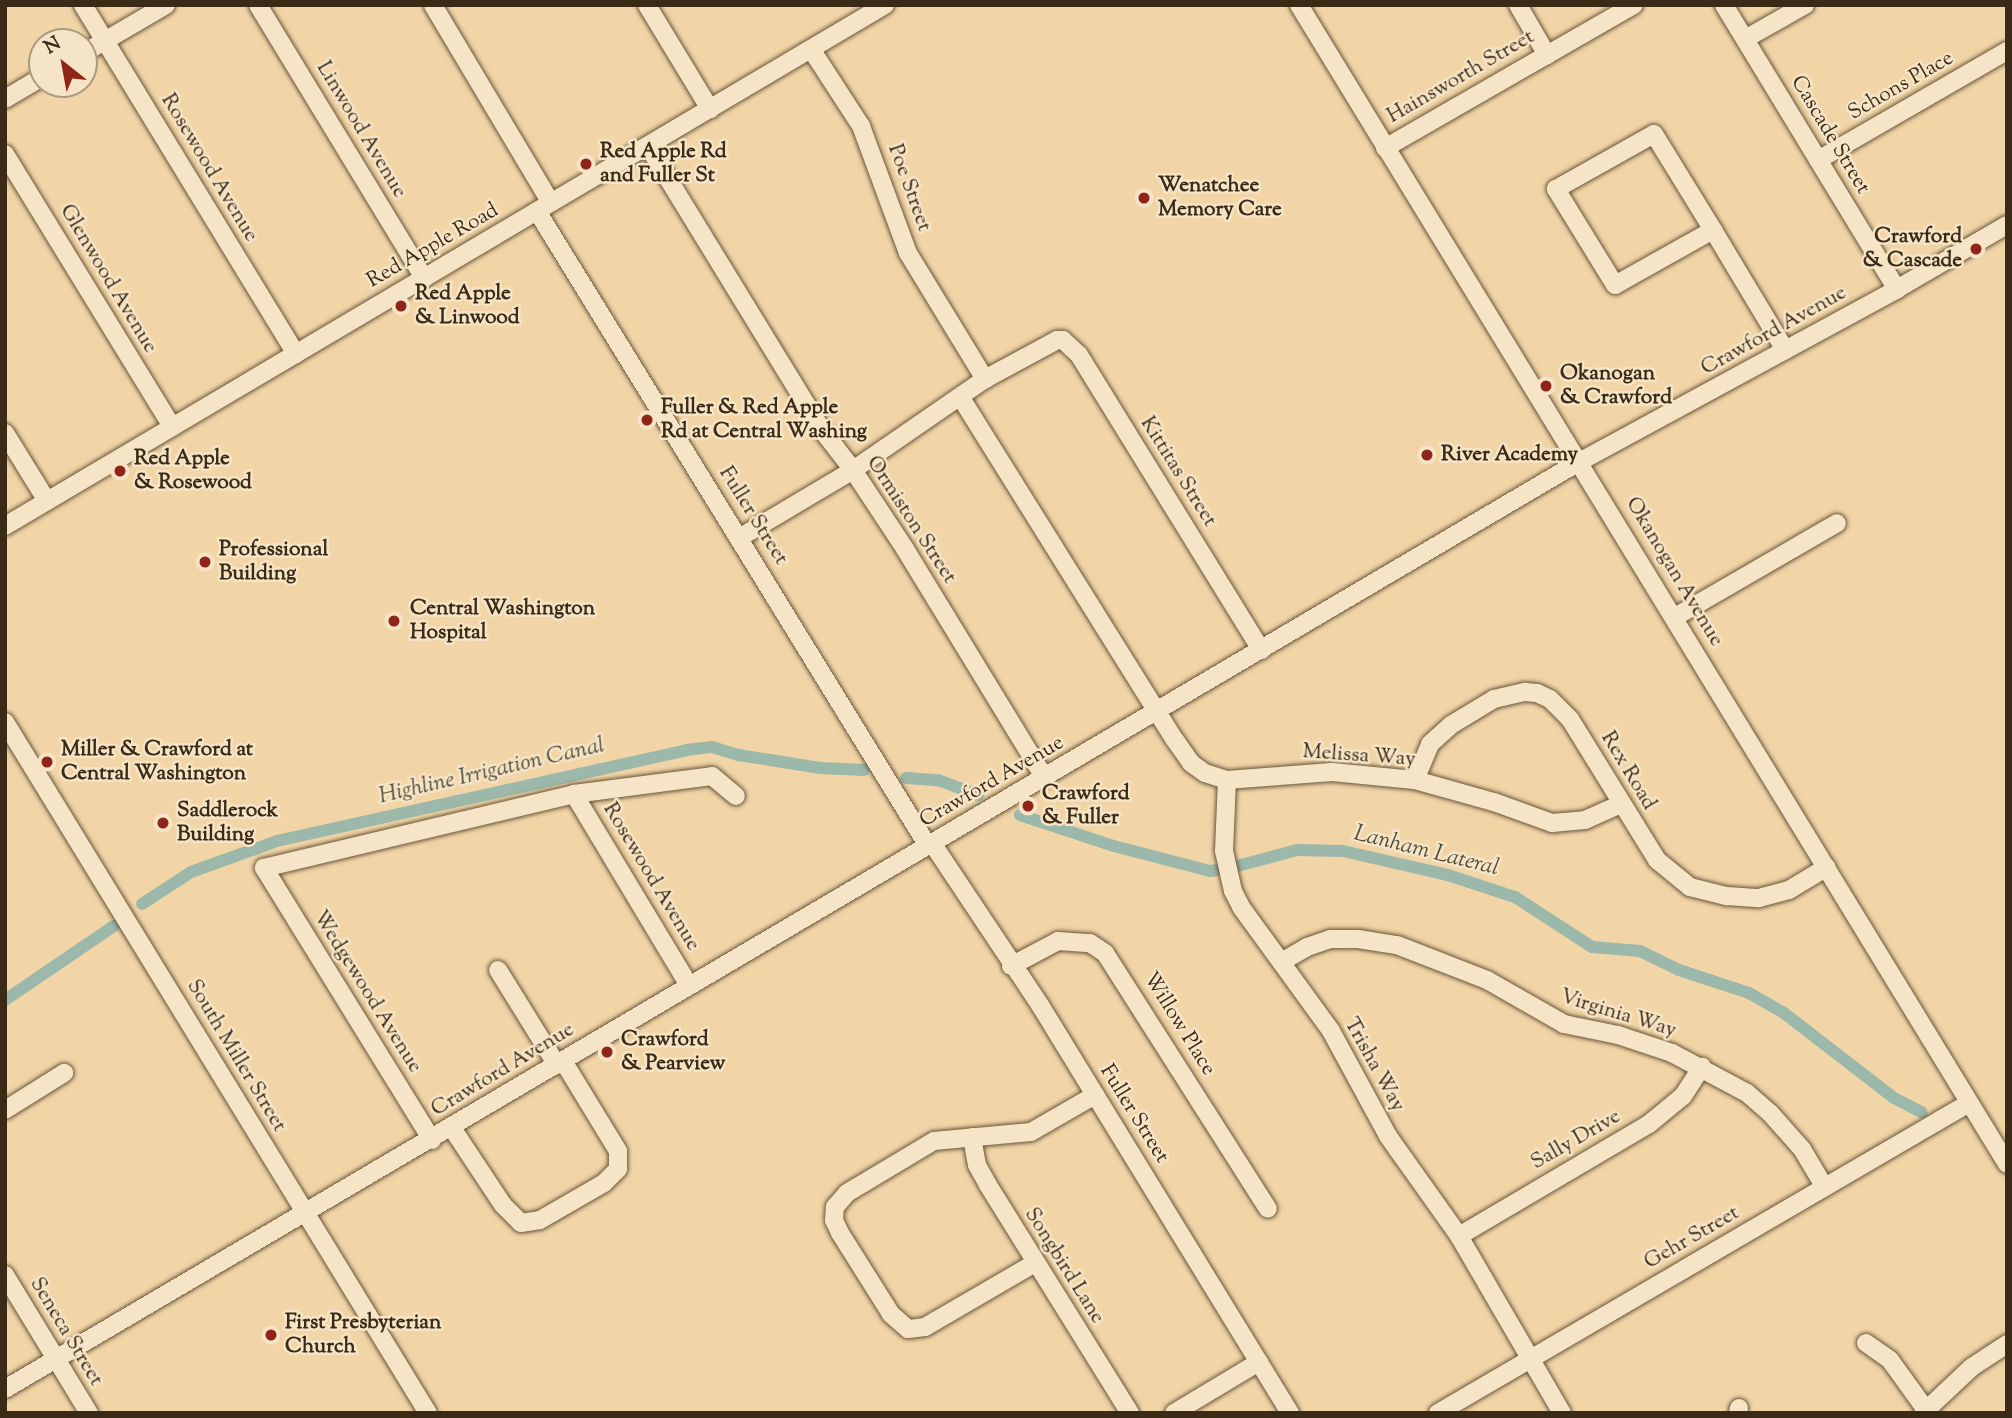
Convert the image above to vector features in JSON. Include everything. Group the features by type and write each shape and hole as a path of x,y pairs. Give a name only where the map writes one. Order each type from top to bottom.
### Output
{"street":[{"name":"Rosewood Avenue","path":"83,5 296,354"},
{"path":"98,45 166,5"},
{"name":"Linwood Avenue","path":"258,5 424,278"},
{"name":"Fuller Street","path":"433,5 544,207 739,538 930,845 1040,1005 1290,1413"},
{"path":"647,5 710,108"},
{"name":"Red Apple Road","path":"5,526 811,49 865,10 885,5"},
{"name":"Okanogan Avenue","path":"1298,5 1675,617 2007,1164"},
{"path":"1518,5 1547,54"},
{"name":"Hainsworth Street","path":"1385,148 1633,5"},
{"name":"Cascade Street","path":"1724,5 1897,289"},
{"path":"1745,39 1805,5"},
{"name":"Poe Street","path":"811,49 860,126 908,253 985,379"},
{"name":"Schons Place","path":"1818,160 2007,51"},
{"path":"5,99 28,85"},
{"path":"1713,230 1615,285 1556,189 1654,134 1713,230 1785,350"},
{"name":"Ormiston Street","path":"648,146 815,418 853,470 1045,778"},
{"name":"Glenwood Avenue","path":"5,155 172,427"},
{"name":"Crawford Avenue","path":"5,1390 432,1140 688,984 1045,778 1580,462 1897,289 2007,225"},
{"name":"Kittitas Street","path":"985,379 1057,340 1073,346 1261,650"},
{"path":"739,538 853,470 985,379"},
{"path":"961,398 1157,712"},
{"path":"5,433 47,501"},
{"path":"1675,617 1837,523"},
{"name":"Rex Road","path":"1415,780 1430,744 1451,725 1494,699 1525,692 1550,699 1561,708 1657,860 1690,887 1727,896 1759,898 1790,890 1827,867"},
{"name":"Melissa Way","path":"1157,712 1191,763 1205,773 1227,780 1332,772 1415,780 1494,802 1552,823 1585,820 1621,804"},
{"name":"South Miller Street","path":"5,722 428,1413"},
{"path":"574,794 712,776 736,796"},
{"name":"Trisha Way","path":"1227,780 1224,851 1233,891 1253,926 1283,961 1352,1066 1388,1136 1458,1237 1562,1413"},
{"name":"Rosewood Avenue","path":"574,794 688,984"},
{"name":"Wedgewood Avenue","path":"432,1140 264,869 574,794"},
{"name":"Virginia Way","path":"1283,961 1307,947 1330,939 1358,939 1397,945 1487,980 1564,1024 1638,1041 1702,1067 1747,1093 1779,1121 1802,1149 1824,1186"},
{"name":"Willow Place","path":"1011,966 1058,941 1090,943 1105,953 1268,1209"},
{"path":"452,1128 503,1205 522,1223 540,1220 604,1183 618,1169 618,1151 498,970"},
{"name":"Sally Drive","path":"1458,1237 1649,1124 1683,1096 1702,1067"},
{"path":"5,1110 64,1073"},
{"path":"1035,1263 925,1327 908,1329 891,1314 840,1233 833,1214 841,1196 934,1142 1031,1132 1095,1095"},
{"name":"Gehr Street","path":"1438,1413 1969,1102"},
{"name":"Songbird Lane","path":"972,1137 982,1174 1130,1413"},
{"name":"Seneca Street","path":"5,1275 89,1413"},
{"path":"1866,1343 1891,1360 1925,1412 1972,1367 2007,1344"},
{"path":"1174,1413 1259,1362"}],"waterway":[{"name":"Highline Irrigation Canal","path":"142,904 191,872 277,841 686,750 712,747 739,755 820,768 864,770"},
{"name":"Highline Irrigation Canal","path":"906,778 938,780 978,795"},
{"name":"Lanham Lateral","path":"1020,815 1114,846 1210,871 1217,870"},
{"name":"Lanham Lateral","path":"1237,866 1297,850 1343,851 1448,875 1515,897 1592,947 1640,951 1679,970 1749,993 1784,1013 1894,1098 1922,1112"},
{"name":"Highline Irrigation Canal","path":"5,1000 114,926"}],"place":[{"name":"Red Apple Rd and Fuller St","path":"586,164"},
{"name":"Wenatchee Memory Care","path":"1144,198"},
{"name":"Crawford & Cascade","path":"1976,249"},
{"name":"Red Apple & Linwood","path":"401,306"},
{"name":"Okanogan & Crawford","path":"1546,386"},
{"name":"Fuller & Red Apple Rd at Central Washing","path":"647,420"},
{"name":"River Academy","path":"1427,455"},
{"name":"Red Apple & Rosewood","path":"120,471"},
{"name":"Professional Building","path":"205,562"},
{"name":"Central Washington Hospital","path":"394,621"},
{"name":"Miller & Crawford at Central Washington","path":"47,762"},
{"name":"Crawford & Fuller","path":"1028,806"},
{"name":"Saddlerock Building","path":"163,823"},
{"name":"Crawford & Pearview","path":"607,1052"},
{"name":"First Presbyterian Church","path":"271,1335"}]}
